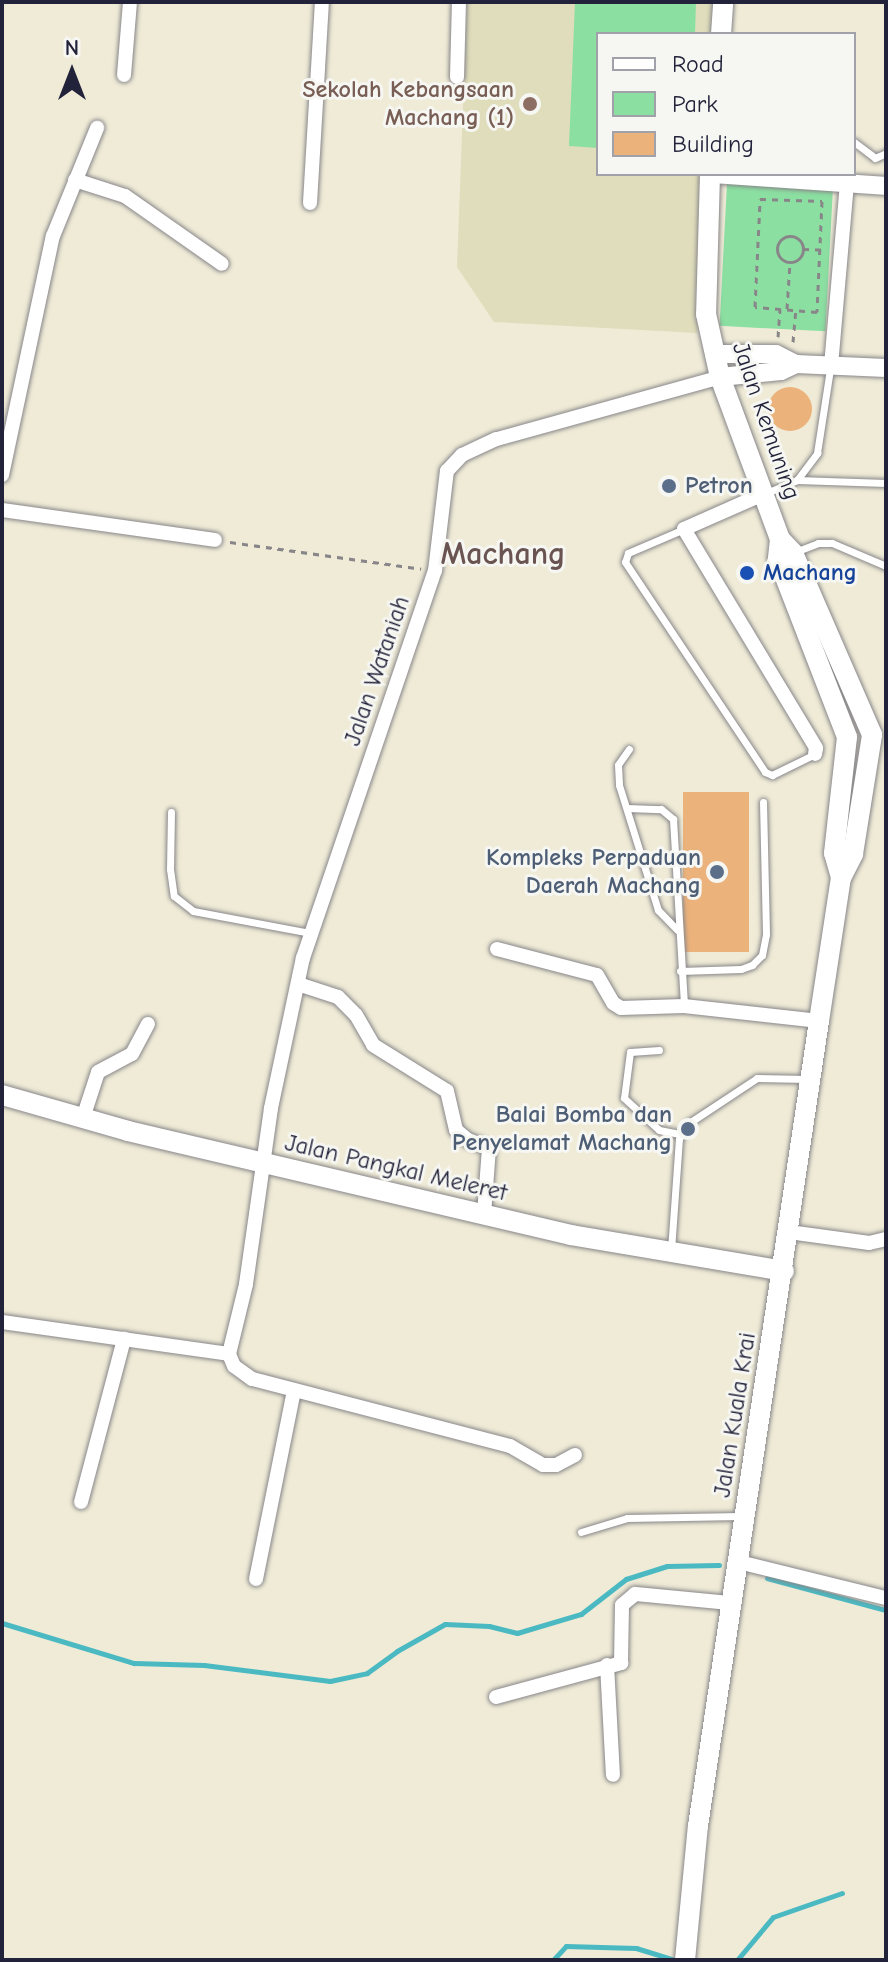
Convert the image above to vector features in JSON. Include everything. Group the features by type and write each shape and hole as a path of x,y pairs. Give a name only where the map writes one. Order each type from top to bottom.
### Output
{"main road":[{"path":"721,32 723,2"},
{"name":"Jalan Kemuning","path":"710,176 706,294 714,354 847,737"},
{"name":"Jalan Kemuning","path":"784,551 879,734"},
{"path":"847,737 879,734"},
{"name":"Jalan Kuala Krai","path":"685,1960 690,1883 841,878 853,854 879,734"},
{"name":"Jalan Kuala Krai","path":"841,878 834,853 847,737"},
{"name":"Jalan Pangkal Meleret","path":"2,1095 262,1164 484,1215 670,1253 784,1271"}],"street":[{"path":"124,75 130,2"},
{"path":"310,203 322,2"},
{"path":"457,77 459,2"},
{"path":"2,475 53,236 97,128"},
{"path":"737,176 886,186"},
{"path":"75,180 125,196 222,264"},
{"path":"831,366 847,184"},
{"path":"714,354 788,359 831,366 886,368"},
{"path":"720,377 781,371 788,359"},
{"name":"Jalan Wataniah","path":"229,1354 246,1284 262,1164 298,984 311,933 435,571 444,479 452,463 497,439 720,377"},
{"path":"761,495 684,529 816,748 815,754"},
{"path":"2,510 215,540"},
{"path":"497,949 597,975 613,1003 621,1008 684,1006 819,1021"},
{"path":"298,984 338,997 356,1015 373,1045 447,1091 456,1130 468,1140 489,1148 484,1215"},
{"path":"83,1118 98,1072 130,1056 148,1024"},
{"path":"789,1232 865,1242 886,1239"},
{"path":"2,1322 229,1354 234,1366 245,1376 510,1446 543,1465 556,1465 575,1455"},
{"path":"81,1502 124,1339"},
{"path":"256,1579 294,1391"},
{"path":"739,1562 886,1598"},
{"path":"496,1697 623,1661 622,1605 628,1597 647,1595 731,1603"},
{"path":"607,1665 613,1775"}],"lane":[{"path":"856,144 875,158 886,153"},
{"path":"797,480 817,453 822,439 831,366"},
{"path":"761,495 797,480 886,483"},
{"path":"684,529 628,553 625,562 765,772 772,775 815,754"},
{"path":"784,551 832,543 886,566"},
{"path":"629,749 616,775 658,910 677,930"},
{"path":"680,971 741,969 752,965 762,955 766,934 763,802"},
{"path":"627,808 661,809 673,819 677,930 684,1006"},
{"path":"171,812 170,869 174,896 193,911 311,933"},
{"path":"659,1050 630,1052 624,1098 659,1130 680,1134"},
{"path":"670,1253 680,1134 691,1120 757,1078 811,1079"},
{"path":"581,1532 627,1518 746,1516"}],"path":[{"path":"760,199 822,201 817,312 780,309 755,307 760,199"},
{"path":"790,262 778,255 777,246 782,238 796,238 803,249"},
{"path":"803,249 839,251"},
{"path":"790,262 800,257 803,249"},
{"path":"787,309 790,262"},
{"path":"780,309 788,359"},
{"path":"788,359 796,310"},
{"path":"215,540 435,571"}],"shaded area":[{"name":"Sekolah Kebangsaan Machang (1)","path":"467,2 716,2 714,32 596,32 596,176 706,176 697,333 494,322 457,267"}],"green space":[{"path":"575,2 696,2 695,32 596,32 596,148 569,146"},
{"path":"727,184 833,190 825,331 720,326"}],"building":[{"path":"790,387 806,393 812,409 806,425 790,431 774,425 768,409 774,393"},
{"name":"Kompleks Perpaduan Daerah Machang","path":"683,792 749,792 749,952 683,952"}],"waterway":[{"path":"2,1623 134,1663 204,1665 330,1681 367,1673 397,1651 445,1624 489,1626 517,1633 581,1614 626,1579 667,1566 719,1565"},
{"path":"767,1578 886,1610"},
{"path":"737,1960 773,1917 842,1893"},
{"path":"553,1960 566,1946 636,1948 675,1960"}],"place":[{"name":"Sekolah Kebangsaan Machang (1)","path":"530,104"},
{"name":"Petron","path":"669,486"},
{"name":"Machang","path":"747,573"},
{"name":"Kompleks Perpaduan Daerah Machang","path":"717,872"},
{"name":"Balai Bomba dan Penyelamat Machang","path":"688,1129"}],"district":[{"name":"Machang","path":"503,554"}]}
